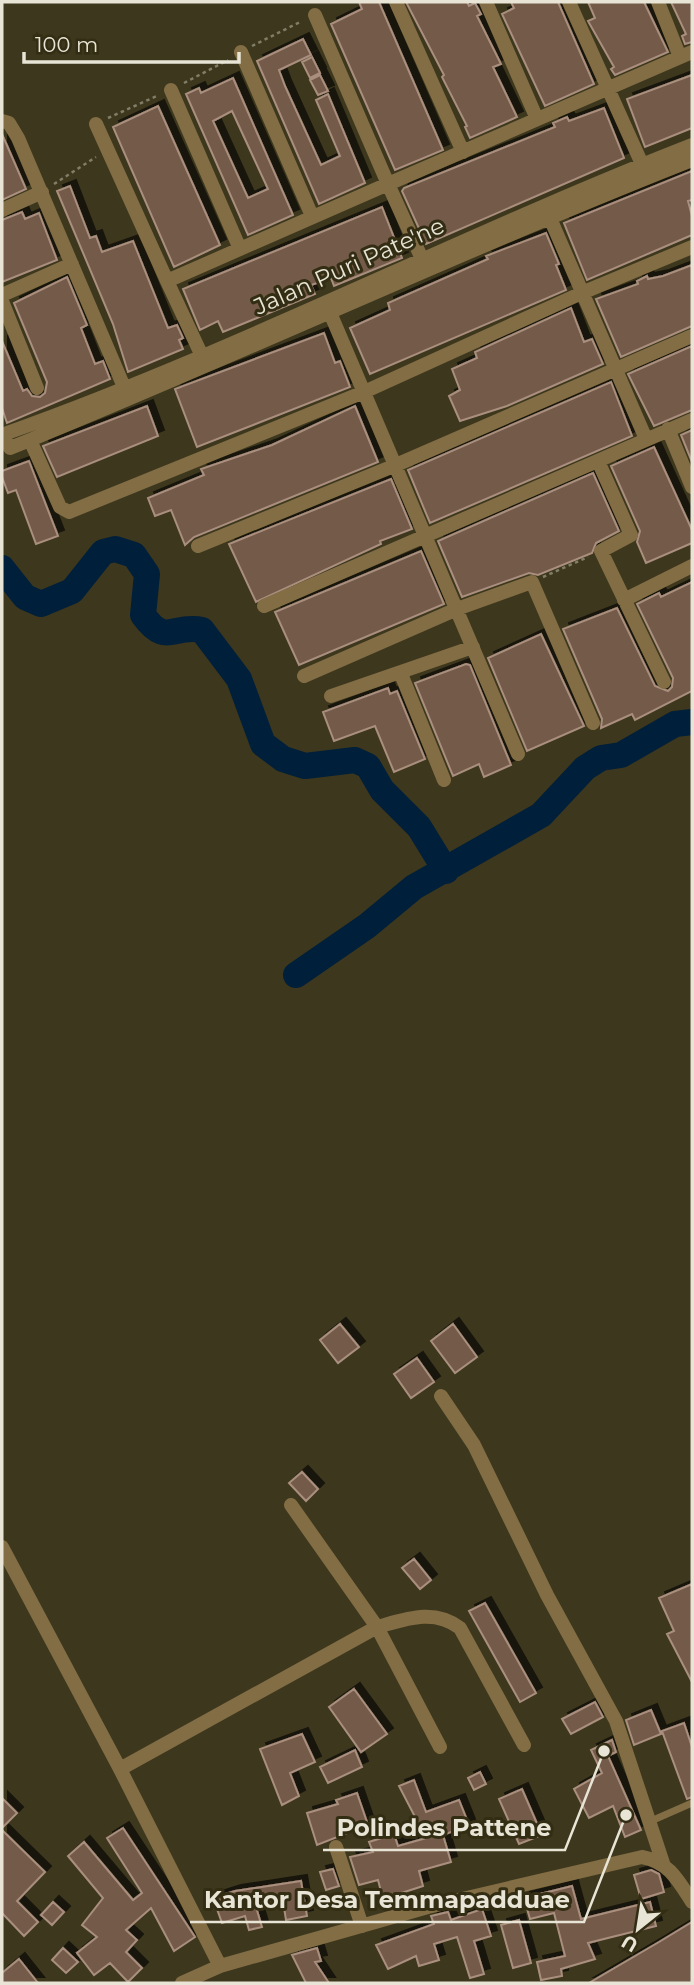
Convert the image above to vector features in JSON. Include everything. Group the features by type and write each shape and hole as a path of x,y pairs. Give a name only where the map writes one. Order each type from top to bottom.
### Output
{"street":[{"path":"396,2 463,152"},
{"path":"486,2 537,119"},
{"path":"569,2 645,171"},
{"path":"167,281 686,55 658,2"},
{"path":"314,15 422,258"},
{"path":"241,52 312,216"},
{"path":"171,90 240,249"},
{"path":"2,121 13,128 124,387"},
{"path":"96,124 202,356"},
{"name":"Jalan Puri Pate'ne","path":"27,434 168,376 331,314 422,258 645,171 692,145"},
{"name":"Jalan Puri Pate'ne","path":"645,171 692,160"},
{"path":"2,210 42,192"},
{"path":"547,211 618,369 646,439"},
{"name":"Jalan Puri Pate'ne","path":"27,434 124,387 168,376 202,356 372,289 547,211"},
{"path":"27,434 53,493 62,509 69,512 364,392 584,292 692,247"},
{"path":"2,295 72,264"},
{"path":"2,301 37,388"},
{"path":"331,314 519,754"},
{"path":"198,546 396,465 692,336"},
{"path":"264,606 692,420"},
{"path":"668,429 692,487"},
{"path":"597,461 631,535 601,551 664,682"},
{"path":"624,600 692,566"},
{"path":"304,676 457,610 532,582 593,723"},
{"path":"331,696 473,647"},
{"path":"401,674 444,780"},
{"path":"441,1396 474,1445 547,1595 616,1721 663,1863"},
{"path":"291,1505 377,1627 440,1747"},
{"path":"2,1547 120,1769 220,1966"},
{"path":"120,1769 377,1627 434,1615 447,1618 460,1628 524,1745"},
{"path":"336,1847 362,1926"},
{"path":"182,1983 220,1966 362,1926 642,1857 663,1863 671,1869 692,1902"}],"lane":[{"path":"651,1821 692,1802"}],"path":[{"path":"96,124 171,90 314,15"},
{"path":"42,192 107,149"},
{"path":"532,582 601,551"}],"building":[{"path":"359,2 379,2 443,150 395,170 331,24 362,9"},
{"path":"406,2 467,2 469,6 475,3 481,14 477,16 501,64 493,67 517,117 470,138 465,127 467,126 442,77 444,75"},
{"path":"511,2 558,2 594,84 545,106 502,14 514,8"},
{"path":"588,2 644,2 668,52 615,75 611,69 614,67 588,21 595,18"},
{"path":"671,2 692,2 692,42 685,44 682,36 686,34"},
{"path":"303,39 311,55 279,70 285,86 321,165 340,156 316,100 328,94 365,183 319,204 257,61"},
{"path":"312,57 320,73 310,78 302,62"},
{"path":"320,75 328,91 318,95 310,80"},
{"path":"692,75 692,128 645,147 627,99"},
{"path":"233,78 293,215 248,235 186,94 199,88 201,93","holes":["232,111 268,189 248,198 213,121"]},
{"path":"158,106 220,245 174,267 113,127"},
{"path":"604,108 624,158 426,244 402,191 404,188 555,127 553,123 567,117 569,121"},
{"path":"2,134 26,189 2,200"},
{"path":"692,171 692,200 688,201 692,216 692,235 587,280 564,223"},
{"path":"70,186 90,238 96,236 102,252 133,241 168,328 177,325 183,338 179,340 183,349 128,372 113,324 57,191"},
{"path":"382,207 402,258 334,286 331,278 311,285 315,294 223,332 218,321 200,330 183,289"},
{"path":"22,212 25,219 39,213 57,260 2,282 2,220"},
{"path":"546,233 566,290 370,374 350,328 390,310 388,303 488,259 486,256"},
{"path":"692,265 692,326 621,357 596,299 638,284 637,281 647,276 648,279 663,276"},
{"path":"67,277 87,325 81,328 95,364 103,361 110,379 7,423 2,408 2,341 23,391 27,389 32,396 40,397 45,393 47,382 14,303"},
{"path":"571,308 584,342 592,339 603,364 507,406 460,421 449,396 460,390 452,369 477,358 475,352"},
{"path":"324,333 335,363 340,361 350,387 197,447 175,389"},
{"path":"692,346 692,410 654,426 628,374"},
{"path":"611,382 632,436 430,523 408,470"},
{"path":"147,406 158,436 57,477 43,446"},
{"path":"355,406 378,462 194,537 185,545 171,510 155,516 148,498 204,475 201,469 272,445"},
{"path":"692,430 692,462 681,435"},
{"path":"654,447 692,530 692,543 646,563 637,542 640,531 611,466"},
{"path":"29,461 58,536 36,544 16,490 8,493 2,477 2,471"},
{"path":"593,473 619,531 596,543 592,553 538,575 529,573 462,597 438,541"},
{"path":"391,479 412,529 380,541 381,544 256,602 229,544"},
{"path":"421,551 444,604 299,665 275,612"},
{"path":"692,582 692,691 635,720 632,714 601,728 602,719 563,629 617,608 655,686 668,691 672,687 673,678 637,604 659,593 661,597"},
{"path":"541,634 584,726 527,751 488,658"},
{"path":"466,664 470,665 511,765 484,777 479,764 453,776 415,683"},
{"path":"388,688 390,694 397,691 425,759 394,772 375,726 334,741 323,712"},
{"path":"340,1324 359,1347 338,1363 320,1340"},
{"path":"453,1324 477,1357 455,1373 431,1341"},
{"path":"417,1358 434,1382 411,1398 394,1374"},
{"path":"302,1472 318,1489 306,1501 289,1483"},
{"path":"414,1559 431,1580 420,1589 402,1568"},
{"path":"692,1584 692,1682 667,1634 674,1631 659,1598"},
{"path":"485,1603 536,1693 520,1702 469,1611"},
{"path":"354,1689 387,1734 361,1752 329,1707"},
{"path":"595,1702 603,1717 571,1734 562,1719"},
{"path":"651,1710 661,1734 634,1745 626,1720"},
{"path":"684,1723 692,1747 692,1797 687,1799 662,1731"},
{"path":"302,1734 315,1762 290,1773 299,1796 282,1805 260,1749"},
{"path":"612,1740 616,1752 608,1756 641,1830 625,1837 613,1806 589,1818 574,1789 602,1773 591,1750"},
{"path":"355,1750 362,1767 328,1783 320,1767"},
{"path":"480,1772 486,1784 474,1790 468,1778"},
{"path":"414,1780 426,1812 459,1800 469,1825 443,1835 451,1862 419,1871 423,1886 383,1899 378,1880 359,1885 350,1857 373,1852 369,1842 394,1834 398,1846 426,1838 399,1786"},
{"path":"522,1789 542,1835 519,1844 499,1799"},
{"path":"357,1793 368,1825 317,1845 307,1813 338,1804 336,1800"},
{"path":"2,1798 17,1813 2,1828"},
{"path":"123,1828 195,1937 174,1951 151,1908 126,1930 137,1940 126,1952 142,1968 128,1982 110,1963 94,1975 77,1953 97,1937 82,1925 103,1898 68,1856 84,1842 133,1900 142,1893 107,1838"},
{"path":"2,1830 45,1872 17,1901 38,1922 24,1936 2,1913"},
{"path":"333,1869 339,1886 326,1890 320,1872"},
{"path":"651,1870 659,1874 664,1892 641,1899 634,1875"},
{"path":"301,1881 307,1916 286,1920 283,1901 256,1907 262,1927 249,1930 245,1916 222,1923 213,1898 235,1891"},
{"path":"572,1886 581,1919 650,1902 656,1926 588,1943 595,1959 561,1969 562,1976 541,1980 537,1962 565,1956 554,1913 530,1919 524,1898"},
{"path":"53,1902 64,1912 52,1925 41,1915"},
{"path":"482,1909 491,1936 474,1941 484,1974 470,1978 457,1937 434,1944 439,1960 419,1966 416,1956 388,1969 376,1945 434,1924 431,1916 448,1912 451,1920"},
{"path":"519,1920 531,1963 513,1968 501,1925"},
{"path":"692,1922 692,1983 589,1983 659,1942"},
{"path":"63,1948 78,1962 66,1973 52,1960"},
{"path":"317,1948 321,1961 315,1962 329,1983 306,1983 292,1955"},
{"path":"19,1959 38,1983 2,1983 2,1973"}],"waterway":[{"path":"2,568 25,597 41,604 72,591 103,552 115,549 134,555 147,574 143,615 151,625 164,632 202,630 239,679 263,744 283,759 305,766 355,760 368,766 382,790 419,827 446,871"},
{"path":"296,975 367,926 414,887 541,815 585,768 601,758 621,755 675,724 692,722"}],"place":[{"name":"Polindes Pattene","path":"604,1751"},
{"name":"Kantor Desa Temmapadduae","path":"626,1815"}]}
